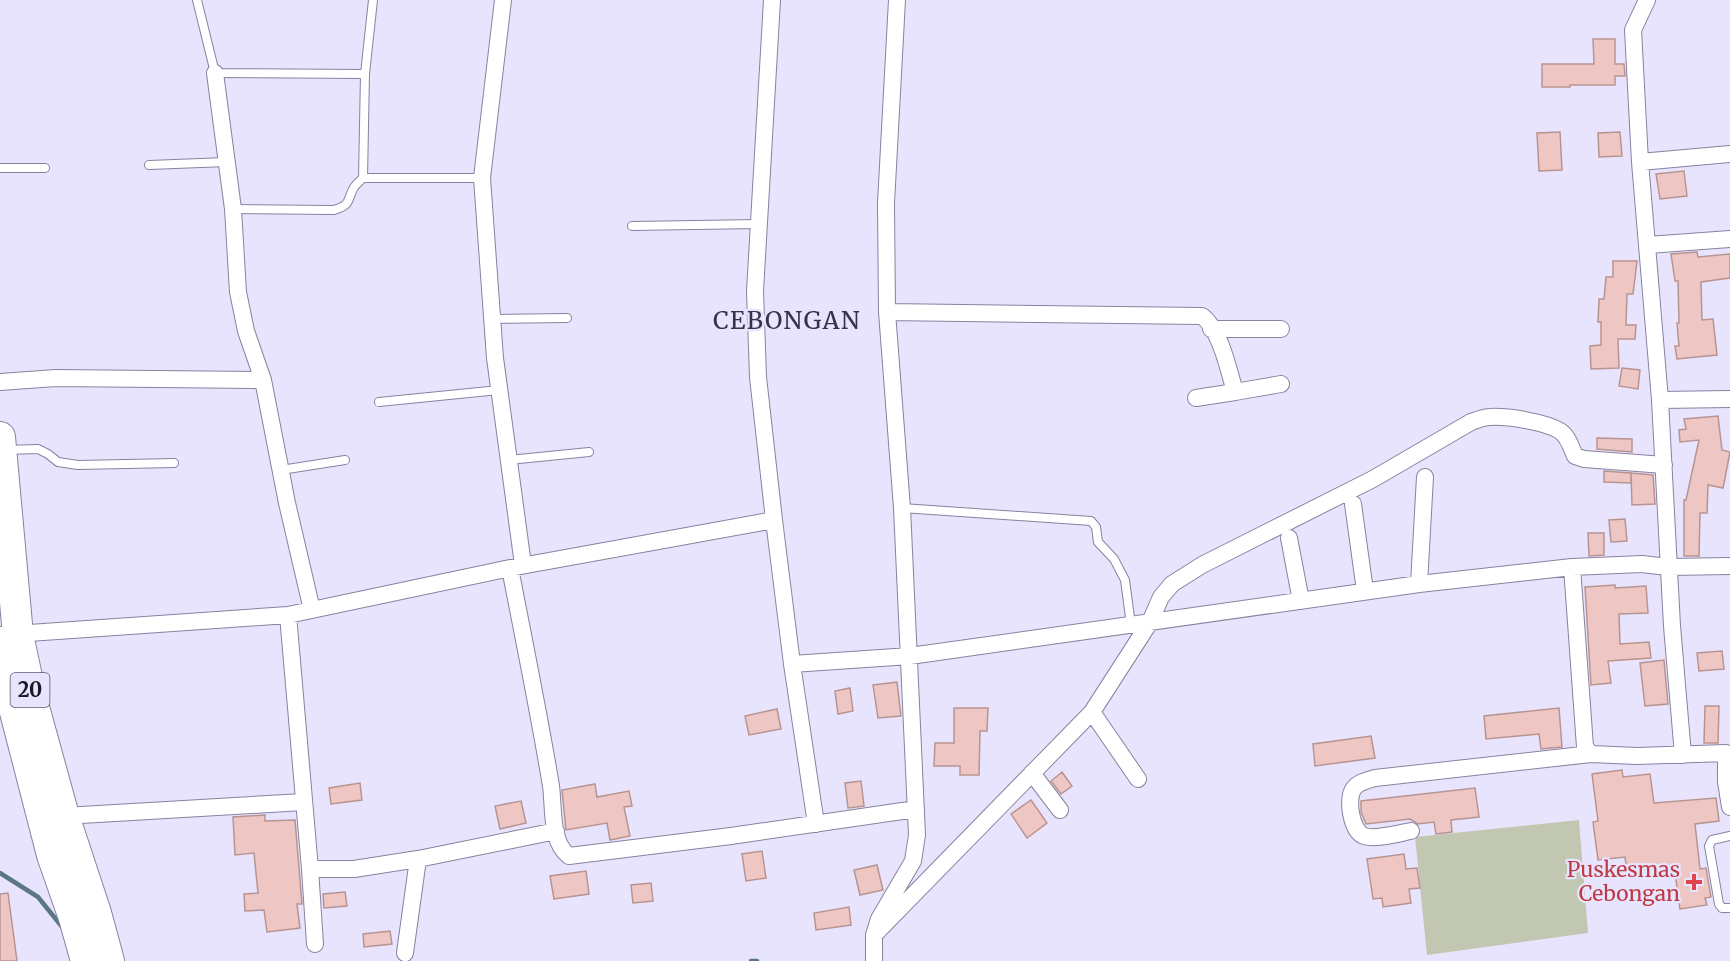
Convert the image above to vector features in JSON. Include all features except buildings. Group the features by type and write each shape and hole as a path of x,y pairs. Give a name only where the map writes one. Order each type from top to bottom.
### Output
{"highway":[{"name":"20","path":"1,444 6,641 52,855 86,961"},
{"name":"20","path":"6,641 32,700 64,816 109,961"}],"street":[{"path":"502,0 482,178 492,319 509,460 517,567 560,846 569,856 916,809"},
{"path":"772,0 755,291 758,377 792,664 816,824"},
{"path":"874,961 874,934 886,905 913,861 916,835 902,508 887,312 886,202 897,0"},
{"path":"1647,0 1633,30 1640,162 1660,400 1668,567 1683,755"},
{"path":"215,74 233,209 238,292 246,332 263,380 312,610"},
{"path":"1640,162 1730,154"},
{"path":"1648,245 1730,240"},
{"path":"887,312 1202,316 1208,321 1224,353 1235,392"},
{"path":"1211,329 1281,329"},
{"path":"0,381 56,378 263,380"},
{"path":"1196,398 1281,384"},
{"path":"1660,400 1730,399"},
{"path":"874,934 1092,712 1150,622 1161,597 1172,584 1202,565 1373,479 1471,422 1488,417 1546,425 1560,431 1566,437 1575,456 1584,459 1664,465"},
{"path":"1419,584 1425,477"},
{"path":"1353,504 1365,591"},
{"path":"6,641 288,615 517,567 774,520"},
{"path":"1289,538 1301,601"},
{"path":"792,664 910,656 1365,591 1572,567 1642,564 1668,567 1730,566"},
{"path":"1572,567 1585,747 1591,754"},
{"path":"288,615 315,944"},
{"path":"1092,712 1138,779"},
{"path":"1411,831 1376,837 1365,837 1361,834 1351,813 1354,787 1375,778 1591,754 1728,753 1726,782 1730,807"},
{"path":"1032,773 1060,810"},
{"path":"64,816 303,802"},
{"path":"310,869 354,869 418,859 556,831"},
{"path":"405,953 418,859"}],"lane":[{"path":"197,0 215,74 365,75"},
{"path":"363,178 365,75 373,0"},
{"path":"149,165 227,162"},
{"path":"0,168 45,168"},
{"path":"233,209 334,210 344,207 350,199 353,187 363,178 482,178"},
{"path":"632,226 758,224"},
{"path":"492,319 567,318"},
{"path":"379,402 499,390"},
{"path":"1,444 38,449 48,453 57,462 78,465 174,463"},
{"path":"509,460 589,452"},
{"path":"281,470 345,460"},
{"path":"902,508 1091,521 1096,527 1098,542 1114,559 1125,580 1131,625"},
{"path":"1730,836 1712,840 1709,846 1719,904 1722,908 1730,908"}],"green space":[{"path":"1579,820 1588,933 1427,955 1415,837"}],"waterway":[{"path":"0,873 38,897 63,928"},
{"path":"751,961 757,961"}],"place":[{"name":"Puskesmas Cebongan","path":"1694,882"}],"district":[{"name":"CEBONGAN","path":"787,321"}]}
